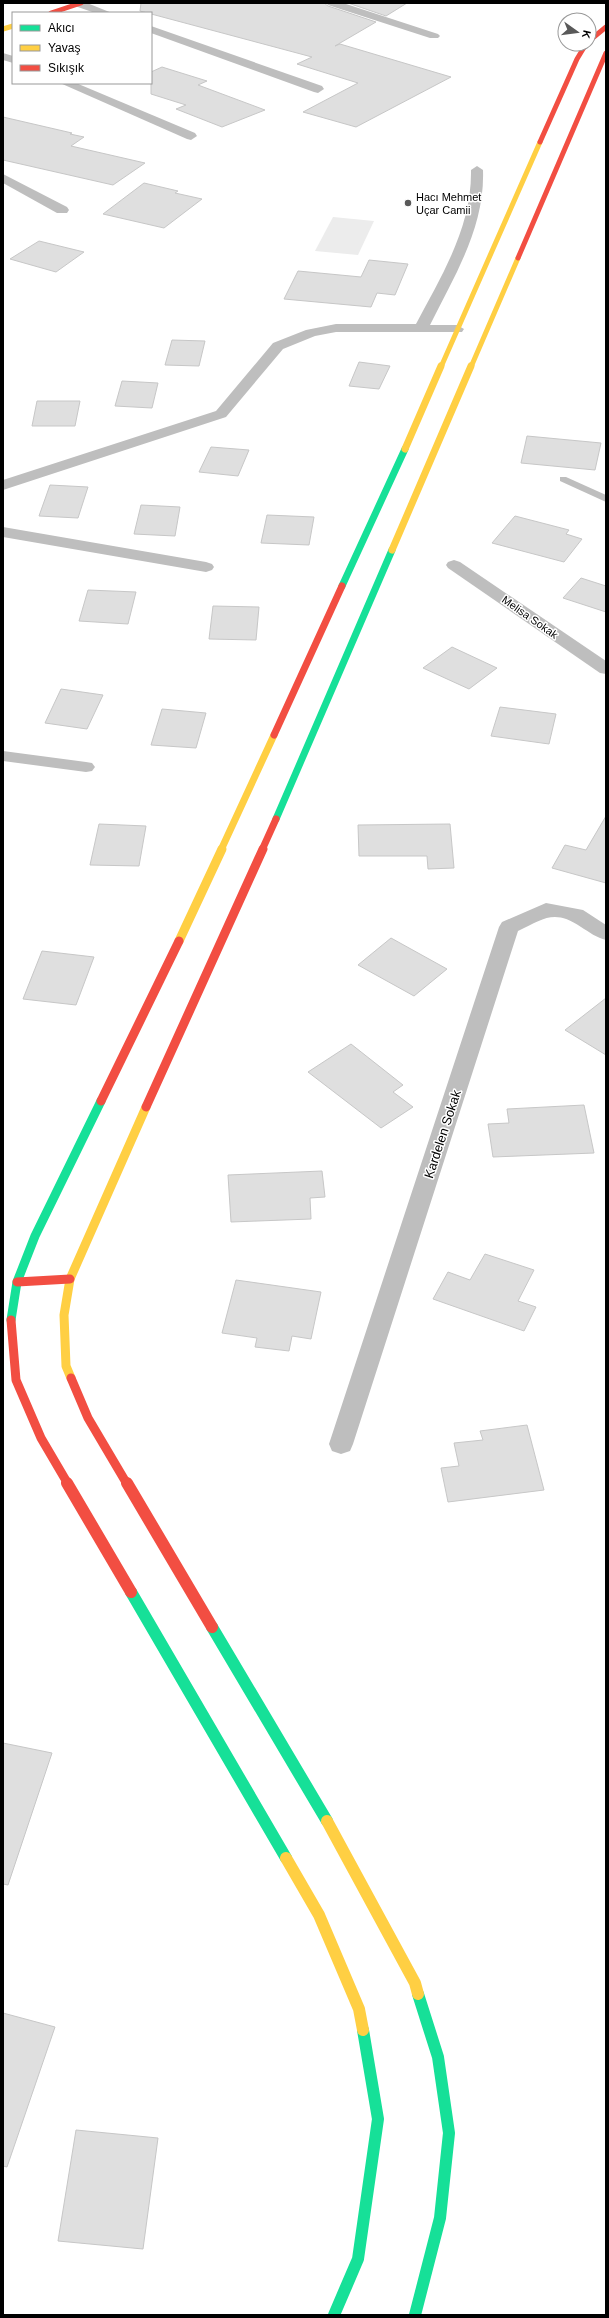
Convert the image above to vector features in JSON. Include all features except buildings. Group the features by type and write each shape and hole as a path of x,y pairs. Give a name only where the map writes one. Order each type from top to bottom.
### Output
{"main road":[{"path":"54,12 80,3"},
{"path":"597,35 606,28"},
{"path":"334,2315 358,2259 378,2119 359,2009 319,1915 41,1438 16,1380 11,1317 17,1282 35,1236 182,934 381,501 457,329 472,300 570,75 582,52"},
{"path":"415,2315 440,2218 449,2134 438,2057 415,1983 326,1819 88,1418 66,1366 64,1314 70,1278 265,844 588,77 606,53"},
{"path":"570,75 588,77"},
{"path":"17,1282 70,1278"}],"street":[{"path":"80,3 103,12"},
{"path":"332,3 434,36"},
{"path":"152,29 318,89"},
{"path":"68,84 191,136"},
{"path":"422,328 467,236 480,188 477,170"},
{"path":"3,178 62,210"},
{"path":"3,485 221,414 278,346 305,336 336,328 457,329"},
{"path":"3,532 206,567"},
{"name":"Melisa Sokak","path":"454,564 606,669"},
{"path":"3,756 86,767"},
{"name":"Kardelen Sokak","path":"341,1444 509,927 546,909 576,914 606,934"}],"lane":[{"path":"563,478 606,499"}],"shaded area":[{"path":"333,217 374,221 358,255 315,251"}],"traffic: fast":[{"path":"342,586 405,449"},
{"path":"276,819 392,550"},
{"path":"11,1320 17,1282 35,1236 101,1101"},
{"path":"131,1592 286,1858"},
{"path":"212,1627 327,1821"},
{"path":"415,2315 440,2218 449,2133 438,2057 418,1994"},
{"path":"334,2315 358,2259 378,2119 363,2030"}],"traffic: slow":[{"path":"3,29 12,26"},
{"path":"405,449 540,142"},
{"path":"392,550 518,258"},
{"path":"179,941 274,735"},
{"path":"71,1378 66,1366 64,1315 70,1279 146,1107"},
{"path":"327,1821 415,1983 418,1994"},
{"path":"286,1858 319,1915 359,2009 363,2030"}],"traffic: jam":[{"path":"54,12 81,3"},
{"path":"597,34 606,27"},
{"path":"540,142 581,52"},
{"path":"518,258 606,53"},
{"path":"274,735 342,586"},
{"path":"146,1107 276,819"},
{"path":"101,1101 179,941"},
{"path":"17,1282 70,1279"},
{"path":"11,1320 16,1380 41,1438 131,1592"},
{"path":"71,1378 88,1418 212,1627"}],"place":[{"name":"Hacı Mehmet Uçar Camii","path":"408,203"}]}
